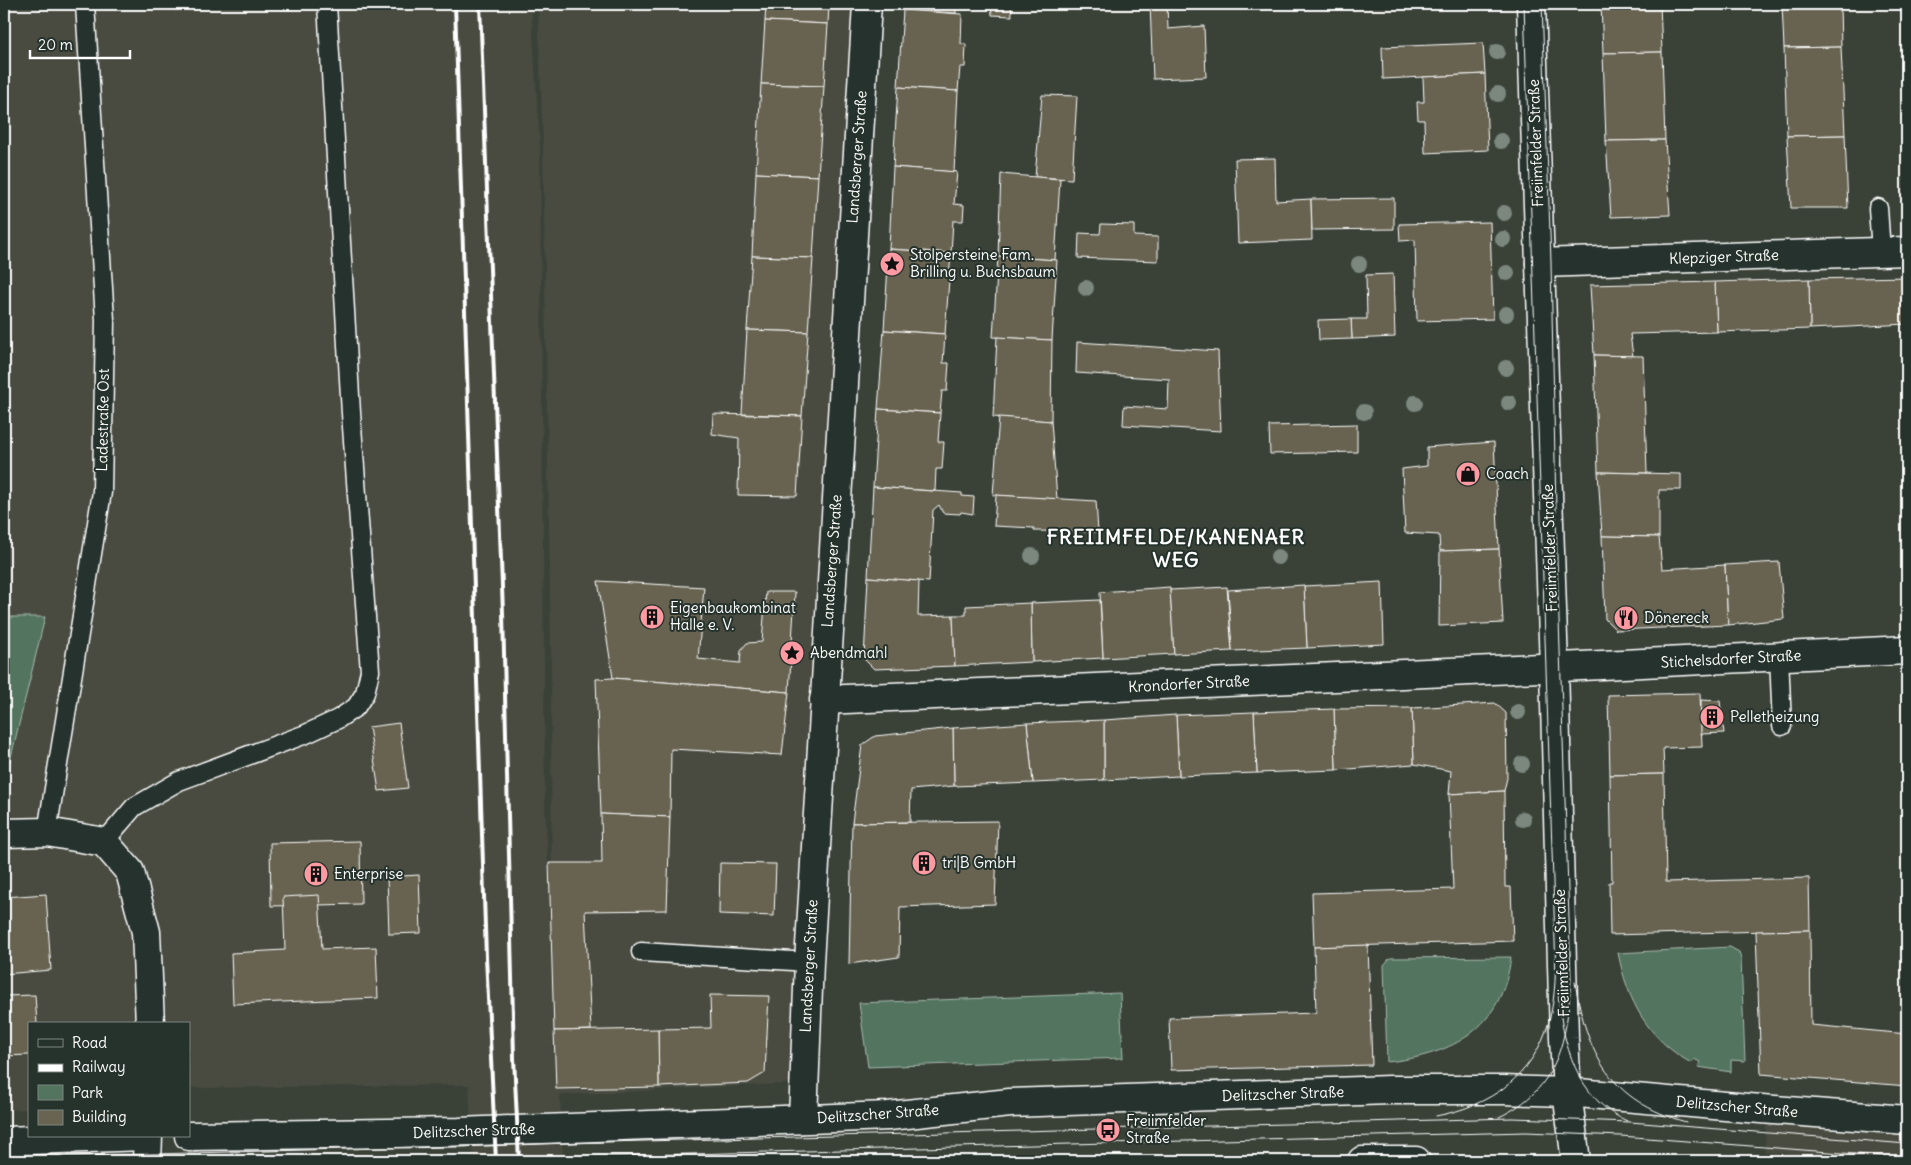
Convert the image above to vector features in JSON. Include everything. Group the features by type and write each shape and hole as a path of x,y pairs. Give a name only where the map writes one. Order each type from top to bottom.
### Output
{"street":[{"name":"Landsberger Straße","path":"803,1119 809,962 824,700 867,4"},
{"name":"Freiimfelder Straße","path":"1531,4 1567,1092"},
{"name":"Klepziger Straße","path":"1540,262 1894,252"},
{"name":"Stichelsdorfer Straße","path":"1554,667 1907,650"},
{"name":"Krondorfer Straße","path":"824,700 1554,667"},
{"path":"4,833 48,832 104,842 130,872 146,932 150,1022"},
{"name":"Delitzscher Straße","path":"190,1136 459,1132 888,1116 1034,1102 1390,1090 1567,1092 1907,1120"},
{"path":"1567,1092 1576,1161"},
{"path":"4,1141 89,1138"},
{"path":"146,1138 147,1161"},
{"path":"1362,1161 1416,1161"}],"lane":[{"name":"Ladestraße Ost","path":"48,832 102,492 105,320 85,4"},
{"path":"104,842 134,808 179,781 306,734 338,719 356,707 365,693 370,670 351,413 327,4"},
{"path":"1878,208 1894,252"},
{"path":"1779,656 1782,726"},
{"path":"642,952 809,962"}],"shaded area":[{"path":"4,4 531,4 540,148 545,806 552,937 551,653 543,146 538,4 863,4 799,1083 560,1095 563,1161 473,1161 469,1085 190,1088 190,1022 28,1022 28,1109 4,1110"},
{"path":"1766,1125 1907,1136 1907,1161 1878,1161 1765,1152"}],"green space":[{"path":"8,617 45,617 4,786 4,628"},
{"path":"1730,947 1739,952 1741,958 1745,1061 1731,1060 1731,1072 1698,1067 1700,1062 1694,1059 1691,1063 1662,1042 1651,1030 1634,1003 1627,987 1618,953"},
{"path":"1511,957 1506,982 1497,1002 1485,1020 1471,1034 1433,1053 1387,1062 1384,965 1390,958"},
{"path":"1120,993 1123,1058 868,1067 859,1003"}],"building":[{"path":"766,4 829,4 828,24 765,21"},
{"path":"904,4 956,4 956,13 903,10"},
{"path":"991,4 1011,4 1012,16 992,15"},
{"path":"1150,4 1167,4 1168,29 1204,26 1206,77 1153,79"},
{"path":"1601,4 1660,4 1662,52 1603,53"},
{"path":"1782,4 1840,4 1841,47 1784,48"},
{"path":"903,10 962,14 961,44 966,44 965,67 960,67 958,91 898,87"},
{"path":"765,21 828,24 824,86 761,84"},
{"path":"1483,43 1485,74 1383,79 1382,47"},
{"path":"1841,47 1845,135 1787,136 1784,48"},
{"path":"1662,52 1665,140 1606,141 1603,53"},
{"path":"1485,74 1488,150 1425,153 1424,120 1418,120 1417,102 1424,102 1423,77"},
{"path":"761,84 824,86 818,176 756,173"},
{"path":"898,87 958,91 954,172 893,167"},
{"path":"1042,95 1077,96 1072,179 1035,177"},
{"path":"1845,135 1848,208 1791,208 1787,136"},
{"path":"1665,140 1670,215 1611,217 1606,141"},
{"path":"1275,158 1276,201 1311,199 1312,240 1238,243 1235,159"},
{"path":"893,167 957,172 954,204 964,205 963,221 953,221 951,253 889,249"},
{"path":"756,173 818,176 813,258 752,256"},
{"path":"1001,174 1060,179 1055,260 998,256"},
{"path":"1394,198 1394,229 1312,230 1311,199"},
{"path":"1490,222 1493,319 1417,321 1415,240 1400,241 1399,224"},
{"path":"1101,224 1134,225 1134,236 1158,237 1158,261 1078,258 1079,233 1100,234"},
{"path":"889,249 951,253 945,334 884,330"},
{"path":"752,256 813,258 808,332 747,330"},
{"path":"998,256 1057,260 1052,340 993,337"},
{"path":"1393,274 1395,337 1352,339 1351,319 1367,319 1366,275"},
{"path":"1907,277 1907,324 1810,329 1809,279"},
{"path":"1809,279 1810,329 1717,332 1715,282"},
{"path":"1715,282 1717,332 1630,334 1633,356 1594,355 1590,285"},
{"path":"1351,319 1352,339 1319,340 1318,320"},
{"path":"747,330 808,332 802,416 742,414"},
{"path":"884,330 945,334 943,363 949,363 947,391 942,391 940,413 878,409"},
{"path":"997,337 1052,340 1051,421 993,417"},
{"path":"1077,342 1218,351 1221,431 1123,425 1124,406 1168,409 1169,379 1076,373"},
{"path":"1594,355 1643,356 1647,473 1598,472"},
{"path":"878,409 940,413 938,442 944,442 942,469 936,469 935,491 873,487"},
{"path":"713,414 802,416 797,496 738,495 739,438 712,434"},
{"path":"999,417 1051,421 1057,499 993,495"},
{"path":"1357,424 1357,452 1270,454 1269,426"},
{"path":"1494,442 1499,549 1440,551 1439,535 1405,533 1402,469 1427,466 1427,447"},
{"path":"1598,472 1681,474 1681,490 1659,490 1659,537 1602,536"},
{"path":"873,487 962,493 962,496 974,497 973,514 961,512 960,514 943,513 939,505 933,510 929,582 868,577"},
{"path":"996,495 1096,501 1098,532 1034,531 1034,528 994,526"},
{"path":"1602,536 1659,537 1662,569 1725,565 1728,625 1616,630 1605,619"},
{"path":"1499,549 1503,623 1439,626 1440,551"},
{"path":"1779,562 1784,619 1728,625 1725,565"},
{"path":"868,577 919,581 918,616 953,615 955,666 874,669 864,659"},
{"name":"Eigenbaukombinat Halle e. V.","path":"598,581 704,587 698,659 740,663 741,650 747,643 762,642 766,592 795,592 789,692 613,678"},
{"path":"1382,582 1384,644 1307,648 1304,586"},
{"path":"1304,585 1307,648 1232,651 1228,590"},
{"path":"1170,587 1174,654 1103,658 1100,592"},
{"path":"1227,587 1232,651 1174,654 1170,590"},
{"path":"1100,600 1103,658 1032,662 1031,603"},
{"path":"1031,603 1032,662 955,666 953,615 966,615 966,606"},
{"path":"613,678 789,692 782,755 671,749 670,817 601,814 596,679"},
{"path":"1700,693 1702,747 1663,748 1664,774 1610,775 1608,695"},
{"name":"Pelletheizung","path":"1701,700 1720,701 1724,733 1701,734"},
{"path":"1495,703 1506,713 1507,778 1504,791 1449,794 1451,771 1414,764 1412,708"},
{"path":"1412,708 1414,764 1336,770 1334,709"},
{"path":"1334,709 1336,770 1257,773 1254,712"},
{"path":"1254,712 1257,773 1179,776 1176,715"},
{"path":"1176,715 1179,776 1104,780 1104,720"},
{"path":"1104,720 1104,780 1033,783 1027,723"},
{"path":"399,723 408,788 379,791 369,727"},
{"path":"1027,723 1033,783 954,786 953,728"},
{"path":"953,728 954,786 911,790 910,822 852,823 862,745 875,736"},
{"path":"1664,774 1666,882 1809,878 1810,930 1610,935 1609,882 1612,882 1610,775"},
{"path":"1504,791 1505,887 1511,887 1513,941 1314,947 1312,893 1453,889 1449,794"},
{"path":"601,814 670,817 667,910 585,911 591,1030 554,1031 549,863 602,863"},
{"name":"tri|B GmbH","path":"998,821 995,904 900,907 899,957 849,964 852,823"},
{"name":"Enterprise","path":"360,841 361,904 271,906 270,843"},
{"path":"720,863 776,864 774,916 719,914"},
{"path":"419,875 421,933 389,934 387,877"},
{"path":"46,894 51,970 4,974 4,897"},
{"path":"319,895 322,949 376,947 378,998 233,1004 231,953 285,950 283,897"},
{"path":"1810,930 1811,1025 1907,1034 1907,1086 1761,1074 1756,931"},
{"path":"1368,945 1372,1065 1171,1070 1169,1018 1316,1013 1314,947"},
{"path":"35,995 37,1022 28,1022 28,1055 4,1056 4,996"},
{"path":"710,995 769,996 765,1073 748,1083 659,1087 658,1029 711,1028"},
{"path":"658,1029 659,1087 556,1089 554,1031"}],"tram line":[{"path":"1436,1116 1474,1105 1492,1096 1521,1073 1533,1058 1542,1040 1549,1021 1554,991 1555,951 1524,4"},
{"path":"1499,1117 1519,1105 1535,1092 1547,1077 1556,1060 1566,1022 1571,979 1557,560 1551,262 1542,4"},
{"path":"1575,982 1587,1032 1595,1053 1606,1072 1638,1102 1660,1113 1686,1122"},
{"path":"1558,993 1563,1031 1575,1068 1584,1084 1596,1099 1610,1111 1627,1121"},
{"path":"4,1158 1512,1118 1630,1122 1907,1144"},
{"path":"426,1161 1526,1132 1621,1136 1907,1158"}],"railway":[{"path":"455,4 486,957 496,1161"},
{"path":"480,4 503,613 514,1058 519,1161"}],"place":[{"name":"Stolpersteine Fam. Brilling u. Buchsbaum","path":"892,264"},
{"name":"Coach","path":"1468,474"},
{"name":"Eigenbaukombinat Halle e. V.","path":"652,617"},
{"name":"Dönereck","path":"1626,618"},
{"name":"Abendmahl","path":"792,653"},
{"name":"Pelletheizung","path":"1712,717"},
{"name":"tri|B GmbH","path":"924,863"},
{"name":"Enterprise","path":"316,874"},
{"name":"Freiimfelder Straße","path":"1108,1130"}],"district":[{"name":"FREIIMFELDE/KANENAER WEG","path":"1176,548"}]}
